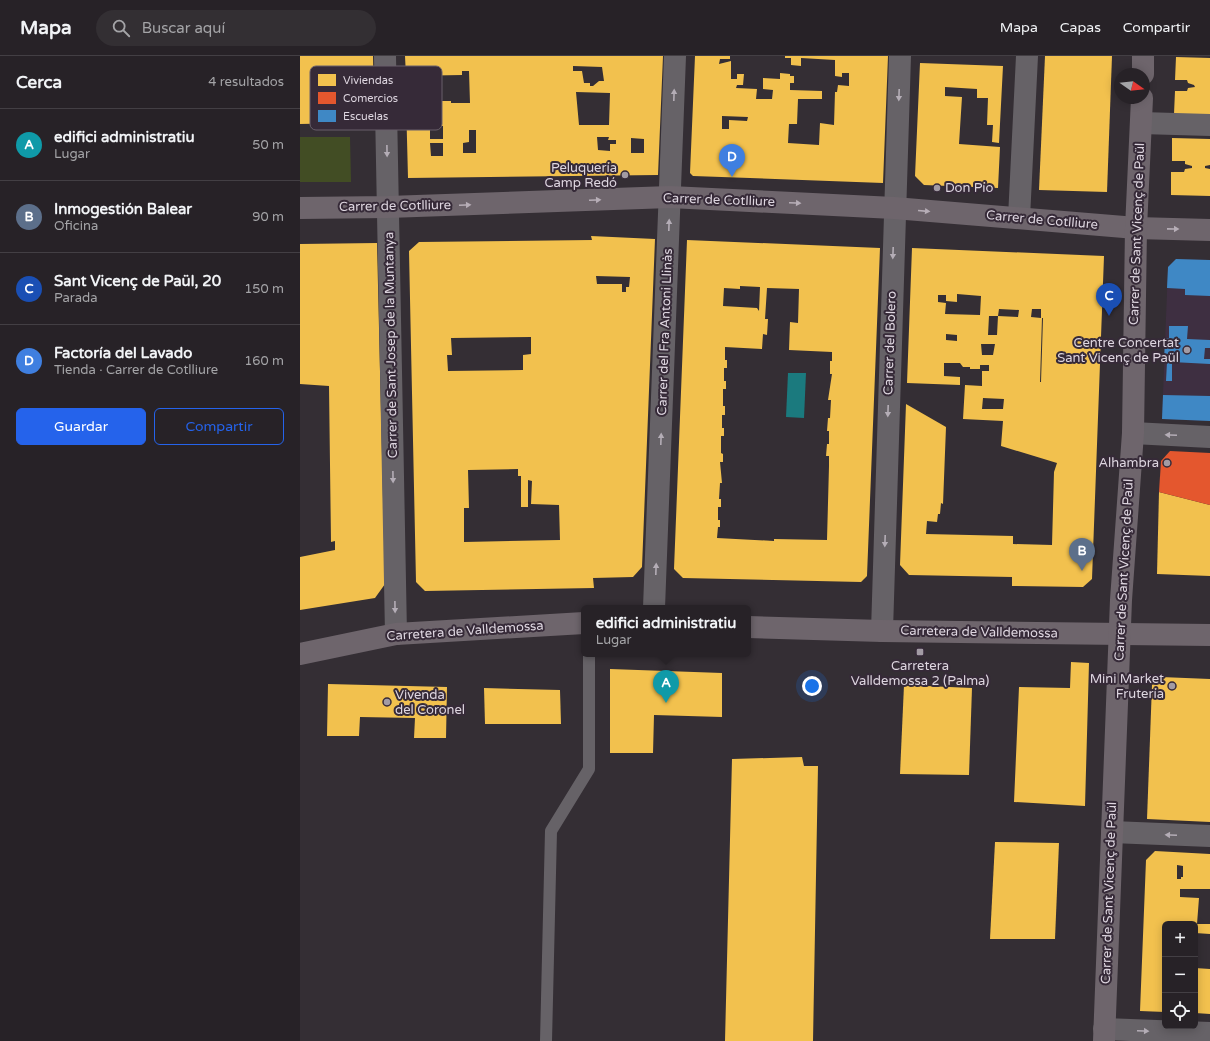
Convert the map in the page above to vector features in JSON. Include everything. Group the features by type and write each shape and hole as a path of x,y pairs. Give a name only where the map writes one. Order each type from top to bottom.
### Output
{"street":[{"name":"Carrer de Sant Josep de la Muntanya","path":"386,56 386,66"},
{"name":"Carrer del Fra Antoni Llinàs","path":"654,605 675,56"},
{"name":"Carrer del Bolero","path":"882,631 894,208 900,56"},
{"path":"1019,218 1027,56"},
{"path":"1143,56 1143,68"},
{"name":"Carrer de Sant Vicenç de Paül","path":"1104,1035 1120,633 1133,434 1136,228 1142,104"},
{"path":"1141,123 1210,125"},
{"name":"Carrer de Sant Josep de la Muntanya","path":"387,130 396,634"},
{"name":"Carrer de Cotlliure","path":"300,208 388,207 670,197 894,208 1136,228 1210,230"},
{"path":"1133,434 1210,437"},
{"name":"Carretera de Valldemossa","path":"300,654 396,634 581,623"},
{"name":"Carretera de Valldemossa","path":"751,627 882,631 1210,635"},
{"path":"1112,832 1210,836"},
{"path":"1104,1035 1210,1033"}],"lane":[{"path":"546,1041 551,831 589,769 589,657"}],"shaded area":[{"name":"Centre Concertat Sant Vicenç de Paül","path":"1176,259 1210,260 1210,421 1162,419 1168,267"}],"green space":[{"path":"300,137 350,137 351,182 300,182"}],"water":[{"path":"788,373 806,373 804,418 786,417"}],"building: Viviendas":[{"path":"300,56 373,56 373,66 310,66 310,124 300,124"},
{"path":"405,56 663,56 658,175 408,178 407,130 430,130 430,139 443,139 442,101 451,101 451,103 470,103 469,71 462,71 462,75 442,75 442,66 406,66","holes":["573,66 602,67 604,81 599,81 593,86 590,86 590,83 584,83 582,71 573,71","576,92 610,93 609,125 579,125","469,130 476,130 476,153 463,153 463,143 469,142","597,137 609,137 608,140 616,140 616,144 610,144 610,151 598,150","631,138 644,139 644,153 631,153","430,143 443,143 443,156 431,156"]},
{"path":"695,56 730,56 730,59 720,59 719,64 731,61 731,79 737,79 737,74 744,74 743,85 737,85 736,88 757,89 756,99 772,99 773,90 763,89 763,78 780,79 780,73 794,76 794,83 790,83 790,90 822,91 822,99 798,99 797,124 789,124 788,143 819,145 820,123 834,125 835,92 837,92 838,85 849,86 849,73 842,73 842,77 835,76 835,60 801,58 801,66 791,65 791,58 785,58 785,56 888,56 883,183 693,176 690,173","holes":["722,116 748,117 747,121 729,120 729,129 722,129"]},
{"path":"1045,56 1112,56 1107,192 1039,190"},
{"path":"1176,57 1210,58 1210,116 1174,114 1175,91 1187,91 1188,88 1195,87 1194,85 1188,83 1187,80 1175,80"},
{"path":"920,63 1003,66 999,143 992,142 993,125 987,125 988,98 977,98 977,89 945,87 945,96 962,97 959,144 1000,147 998,188 924,185 915,176"},
{"path":"1172,138 1210,139 1210,165 1205,166 1205,168 1210,169 1210,196 1171,195 1171,172 1184,172 1185,169 1192,168 1192,166 1185,164 1185,161 1172,161"},
{"path":"591,236 655,239 642,567 633,577 593,578 594,588 425,591 416,582 409,251 419,242 592,240","holes":["596,276 630,277 629,287 626,287 626,292 622,292 622,284 597,284","531,337 531,354 523,355 523,370 448,371 447,355 452,355 451,338","518,469 518,476 521,476 521,507 528,507 528,480 532,481 531,504 559,505 560,540 464,542 464,508 469,508 468,470"]},
{"path":"687,240 880,248 867,576 861,582 683,578 674,569","holes":["740,286 760,287 759,311 757,308 723,306 724,288 740,289","767,288 799,289 798,323 790,322 789,350 832,352 832,361 830,361 830,374 832,374 828,400 831,400 830,418 828,418 827,431 829,431 829,444 827,444 826,456 829,456 827,540 774,539 774,541 717,538 718,527 720,527 720,520 718,520 718,507 721,507 721,499 719,499 720,483 722,483 720,462 723,462 723,454 721,453 721,436 724,436 724,428 722,428 722,415 725,415 725,406 723,406 723,389 726,389 726,381 724,381 724,368 727,368 727,360 725,360 725,347 762,349 763,334 767,335 768,319 765,319"]},
{"path":"377,243 385,584 375,598 300,610 300,557 335,550 335,541 331,542 329,386 300,384 300,244"},
{"path":"912,248 1104,256 1092,579 1083,587 1012,586 1012,577 909,575 900,565 906,404 946,427 943,504 941,503 940,514 938,514 937,522 927,521 926,534 1013,536 1013,544 1052,545 1054,472 1057,463 1001,446 1003,421 963,419 965,385 982,386 982,371 989,371 989,365 980,365 980,369 970,369 970,367 963,367 960,363 944,363 944,376 960,377 960,385 907,383","holes":["957,294 981,296 980,315 945,314 946,303 938,302 938,295 946,295 946,301 957,302","999,309 1019,310 1018,317 998,316","1032,309 1041,309 1041,318 1031,317","989,316 998,316 997,335 988,335","1043,318 1041,382 1040,382","946,334 957,335 957,341 946,340","981,344 995,344 993,355 982,355","983,398 1004,399 1003,409 982,409"]},
{"path":"1159,492 1210,505 1210,576 1157,574"},
{"path":"1071,662 1089,663 1085,806 1014,802 1019,687 1070,688"},
{"path":"610,669 722,673 722,717 654,715 653,753 610,753"},
{"path":"1161,677 1210,679 1210,822 1147,819 1152,685"},
{"name":"Vivenda del Coronel","path":"328,684 447,687 446,738 414,738 415,718 360,717 359,736 327,736"},
{"path":"904,685 972,688 969,775 900,774"},
{"path":"484,688 560,690 561,724 485,724"},
{"path":"802,757 804,766 818,766 813,1041 725,1041 732,759"},
{"path":"995,842 1059,843 1055,939 990,939"},
{"path":"1155,851 1210,854 1210,889 1180,889 1180,897 1199,898 1197,921 1162,921 1162,1012 1140,1011 1146,860","holes":["1177,865 1183,866 1183,877 1181,877 1181,879 1177,879"]},
{"path":"1198,924 1210,924 1210,934 1198,933"},
{"path":"1198,968 1210,969 1210,1014 1198,1013"}],"building: Comercios":[{"path":"1170,451 1210,453 1210,505 1159,492 1161,461"}],"building: Escuelas":[{"path":"1176,259 1210,260 1210,296 1185,295 1185,289 1167,288 1168,267"},
{"path":"1169,326 1188,326 1187,339 1210,340 1210,348 1205,348 1204,359 1210,359 1210,364 1172,362 1172,381 1166,381 1167,362 1164,362 1165,338 1169,338"},
{"path":"1163,395 1210,396 1210,421 1162,419"}],"place":[{"name":"Peluquería Camp Redó","path":"625,175"},
{"name":"Factoría del Lavado","path":"732,177"},
{"name":"Don Pío","path":"937,188"},
{"name":"Sant Vicenç de Paül, 20","path":"1109,316"},
{"name":"Centre Concertat Sant Vicenç de Paül","path":"1187,350"},
{"name":"Alhambra","path":"1167,463"},
{"name":"Inmogestión Balear","path":"1082,571"},
{"name":"Carretera Valldemossa 2 (Palma)","path":"920,652"},
{"name":"Mini Market Frutería","path":"1172,686"},
{"name":"Vivenda del Coronel","path":"387,702"},
{"name":"edifici administratiu","path":"666,703"}]}
